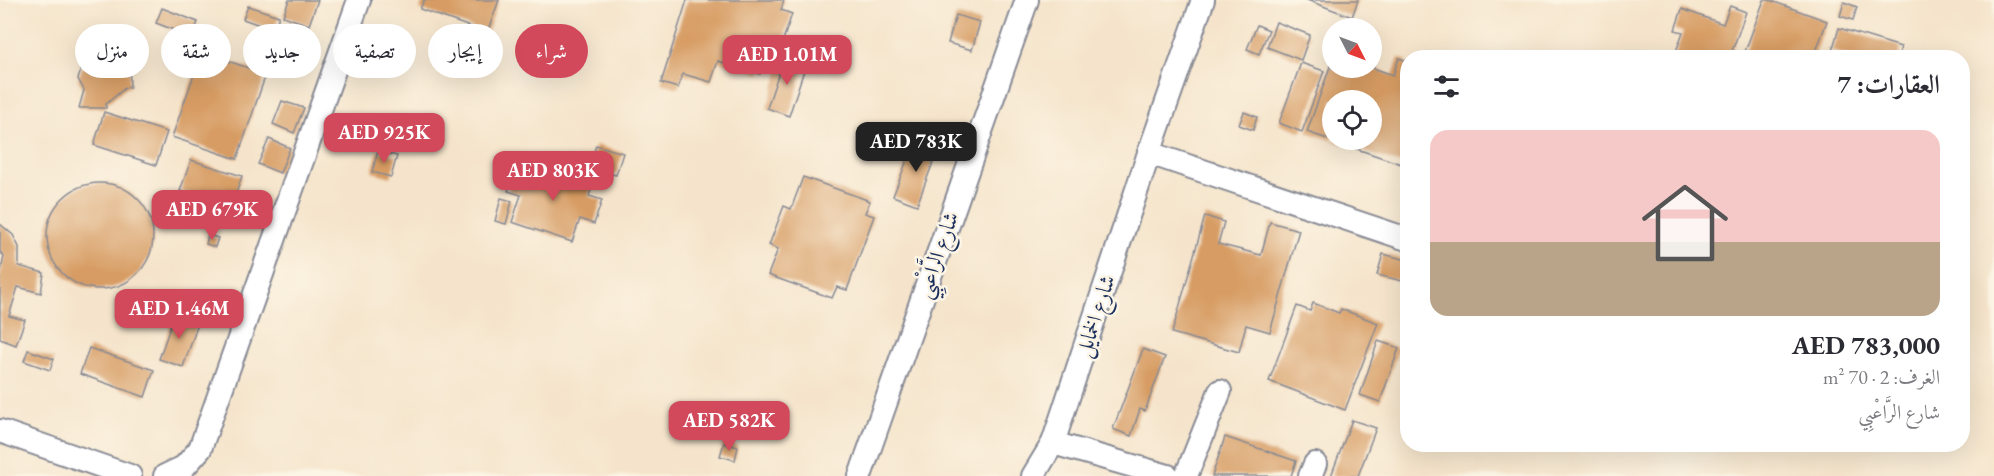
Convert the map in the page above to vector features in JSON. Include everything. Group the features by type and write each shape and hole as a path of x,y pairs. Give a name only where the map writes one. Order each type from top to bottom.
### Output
{"street":[{"path":"165,476 184,467 200,449 359,0"},
{"name":"شارع الرَّاعْبِي","path":"860,476 1027,0"},
{"name":"شارع الخمايل","path":"1034,476 1053,443 1149,153 1203,0"},
{"path":"1149,153 1400,238"},
{"path":"1186,476 1220,391"},
{"path":"0,431 130,476"},
{"path":"1053,443 1168,476"}],"building":[{"path":"289,0 318,0 309,24 283,16"},
{"path":"424,0 499,0 490,24 462,24 420,9"},
{"path":"687,0 784,0 781,10 792,14 781,46 770,43 760,74 718,61 711,82 683,74 678,88 661,83"},
{"path":"1307,0 1358,0 1352,17"},
{"path":"1764,0 1827,21 1817,50 1746,50"},
{"path":"1844,2 1857,7 1853,20 1840,16"},
{"path":"248,6 279,16 276,24 257,24 243,19"},
{"path":"1730,6 1746,12 1732,50 1677,50 1683,32 1675,30 1682,9 1723,24"},
{"path":"162,8 198,22 197,24 161,25 156,23"},
{"path":"956,15 980,22 972,50 948,43"},
{"path":"1276,22 1310,35 1301,60 1267,47"},
{"path":"1257,25 1269,30 1259,54 1247,49"},
{"path":"1839,28 1901,47 1900,50 1832,50"},
{"path":"784,57 806,64 789,116 767,108"},
{"path":"1400,58 1400,164 1360,150 1382,150 1382,90 1322,90 1322,137 1307,132 1326,78 1382,78 1382,71 1393,75"},
{"path":"231,62 243,66 243,78 265,78 237,159 172,137 193,78 231,78"},
{"path":"1301,63 1322,70 1322,77 1302,132 1279,123"},
{"path":"130,78 130,87 125,88 106,104 106,108 79,108 84,90 78,79"},
{"path":"282,101 304,108 294,133 273,124"},
{"path":"104,112 167,132 156,165 94,145"},
{"path":"1244,112 1257,117 1253,130 1239,125"},
{"path":"269,139 290,148 280,173 258,164"},
{"path":"915,140 938,149 917,205 893,196"},
{"path":"596,145 623,153 616,175 589,168"},
{"path":"378,151 397,156 391,177 372,172"},
{"path":"191,160 242,176 226,224 214,220 219,204 180,191"},
{"path":"527,163 593,185 589,196 602,200 594,224 580,219 572,242 512,222 521,195 508,191 516,170 523,172"},
{"path":"803,177 870,201 865,213 874,216 847,290 837,287 832,298 768,275 778,249 769,245 784,206 791,209"},
{"path":"100,183 120,187 137,199 149,216 153,236 149,256 137,273 120,285 100,289 80,285 63,273 51,256 47,236 51,216 63,199 80,187"},
{"path":"501,198 512,201 506,224 495,221"},
{"path":"1205,216 1224,222 1218,244 1261,255 1270,222 1299,230 1270,332 1246,325 1239,352 1172,333"},
{"path":"0,224 13,235 19,247 19,266 44,273 41,293 18,287 9,316 25,320 16,345 0,339 0,276 4,256 0,252"},
{"path":"208,235 218,238 215,247 206,244"},
{"path":"1383,254 1400,258 1400,280 1377,275"},
{"path":"1313,303 1339,313 1341,309 1378,323 1345,410 1269,381 1297,306 1310,311"},
{"path":"175,313 199,321 183,367 159,359"},
{"path":"1378,341 1399,348 1380,402 1360,395"},
{"path":"89,348 154,370 145,397 80,374"},
{"path":"1143,349 1165,357 1145,411 1140,409 1131,436 1113,429"},
{"path":"28,350 54,359 50,370 24,361"},
{"path":"1352,420 1376,428 1358,476 1331,476"},
{"path":"1225,437 1296,461 1291,476 1212,476"},
{"path":"724,443 738,447 735,460 720,456"}]}
